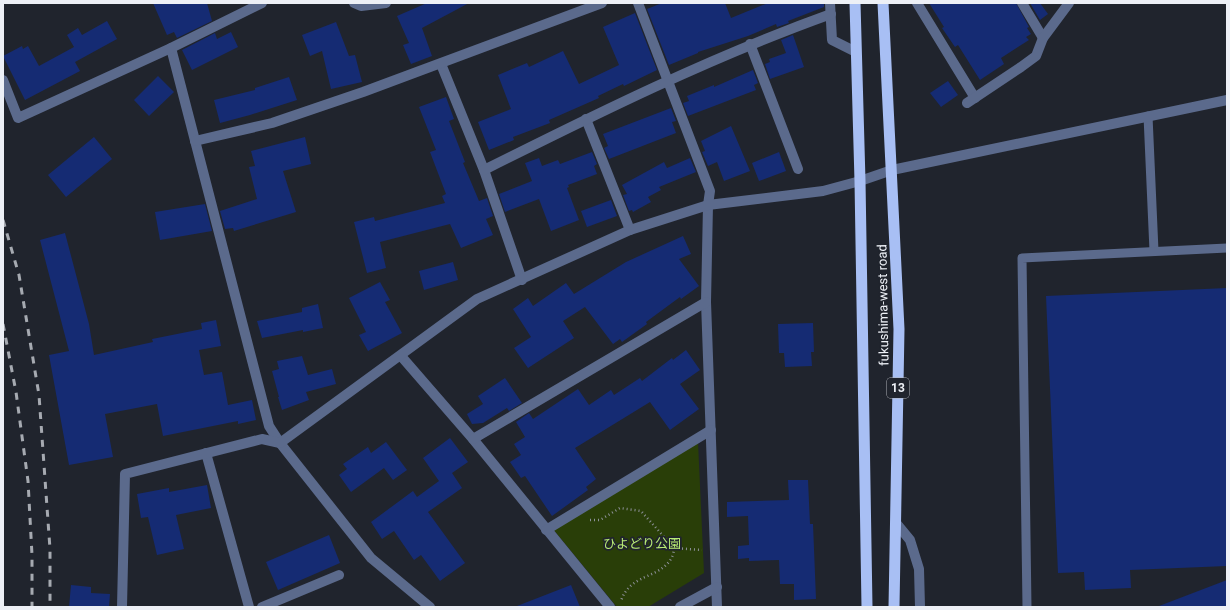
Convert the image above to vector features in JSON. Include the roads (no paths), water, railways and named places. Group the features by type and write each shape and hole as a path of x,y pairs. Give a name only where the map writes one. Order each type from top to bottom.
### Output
{"highway":[{"name":"fukushima-west road","path":"855,3 860,181 867,607"},
{"name":"fukushima-west road","path":"883,3 899,329 894,607"}],"street":[{"path":"3,80 18,118 171,48 262,3"},
{"path":"354,3 361,6 386,3"},
{"path":"195,142 272,123 441,64 602,3"},
{"path":"638,3 710,192 708,206 706,302 717,607"},
{"path":"830,3 832,40 856,52"},
{"path":"917,3 971,101 1036,56 1043,38 1070,3"},
{"path":"1022,3 1043,38"},
{"path":"484,170 668,80 750,44 831,14"},
{"path":"750,44 798,169"},
{"path":"171,48 269,426 280,443 371,558 430,607"},
{"path":"441,64 484,170 522,280"},
{"path":"122,607 125,474 262,439 280,443 477,299 630,230 708,206 823,191 860,181 892,170 1227,100"},
{"path":"586,119 630,230"},
{"path":"473,439 706,302"},
{"path":"401,356 473,439 610,607"},
{"path":"546,530 711,430"},
{"path":"206,453 249,607"},
{"path":"896,523 910,540 919,569 920,607"},
{"path":"262,607 339,575"},
{"path":"680,607 717,587"}],"lane":[{"path":"1148,116 1154,251"},
{"path":"1027,607 1022,258 1227,248"}],"railway":[{"path":"3,220 19,275 39,395 50,549 50,607"},
{"path":"3,324 16,392 28,481 32,555 32,607"}],"park label":[{"name":"ひよどり公園","path":"642,543"}]}
